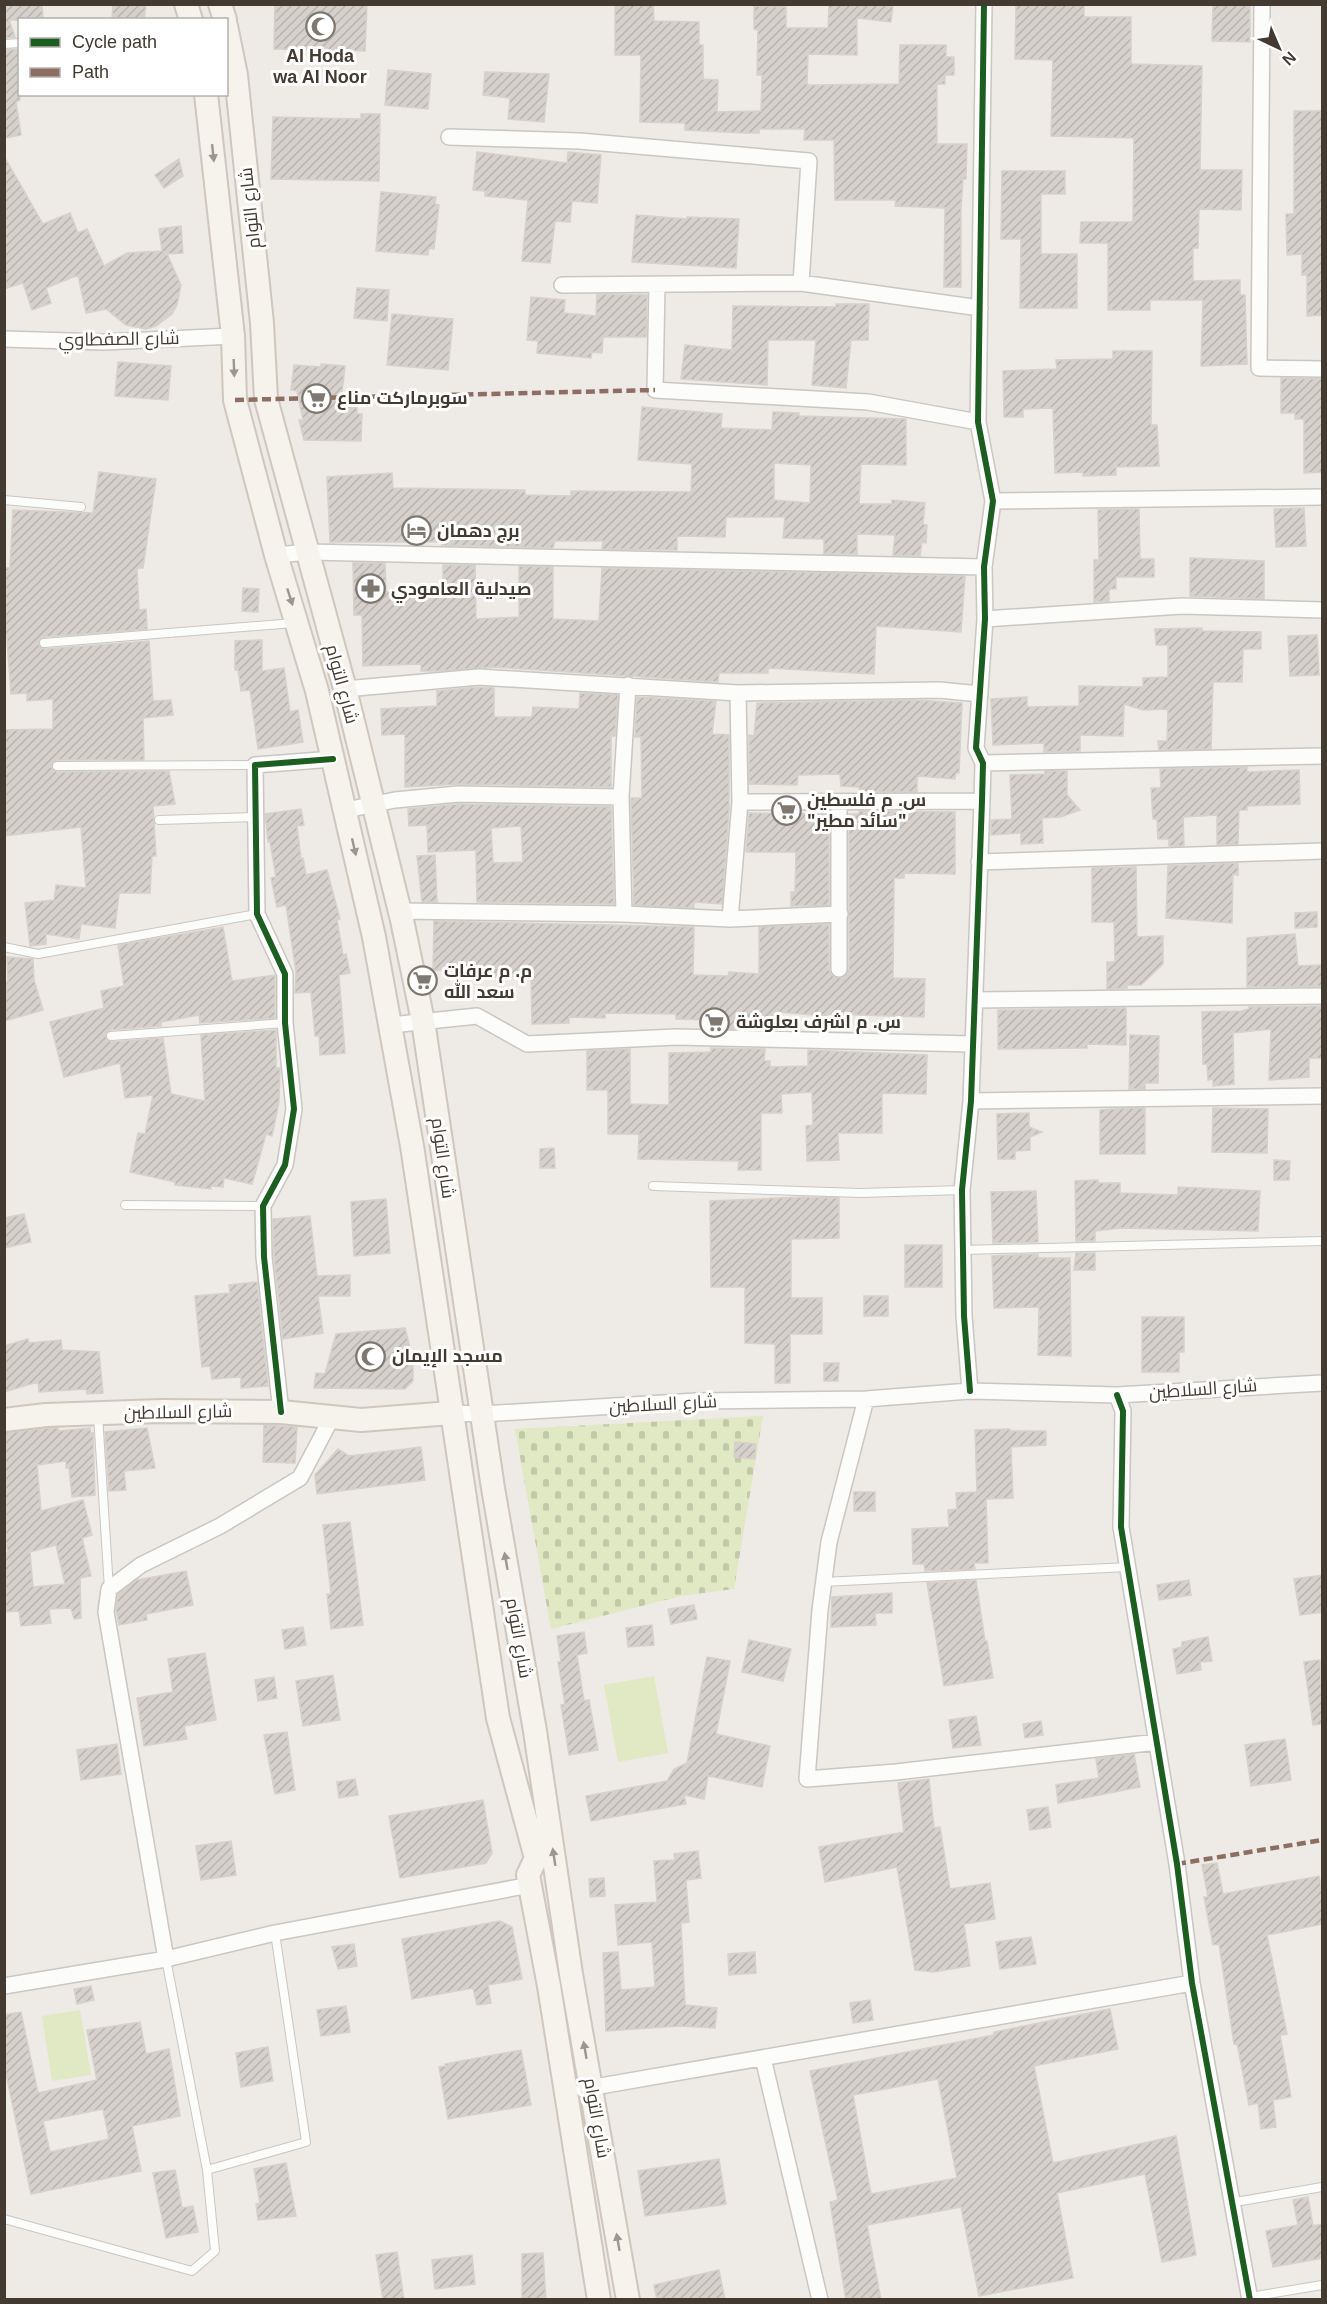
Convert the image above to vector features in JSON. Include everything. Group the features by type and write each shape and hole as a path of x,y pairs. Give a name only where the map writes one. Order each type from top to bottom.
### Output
{"main road":[{"name":"شارع التوام","path":"228,36 236,75 262,323 266,399 345,689 400,911 423,1022 482,1414 628,2300"},
{"name":"شارع التوام","path":"206,96 233,336 235,400 276,555 298,622 333,759 391,1025 412,1146 498,1718 536,1858 528,1875 599,2300"},
{"name":"شارع السلاطين","path":"4,1420 98,1413 281,1412 331,1419 394,1419 451,1413"}],"street":[{"path":"970,1391 962,1250 962,1190 971,1101 975,1000 983,763 976,748 985,619 984,567 993,501 978,422 984,4"},
{"path":"1262,4 1259,368 1323,369"},
{"path":"450,137 579,141 809,161 801,284"},
{"path":"562,285 801,284 980,308"},
{"path":"657,285 655,390 868,402 978,422"},
{"name":"شارع الصفطاوي","path":"4,339 104,342 233,336"},
{"path":"993,501 1323,497"},
{"path":"276,555 309,552 984,567"},
{"path":"985,619 1182,606 1323,610"},
{"path":"345,689 479,677 738,693 939,690 980,694"},
{"path":"624,914 621,797 628,685"},
{"path":"730,919 740,802 738,693"},
{"path":"983,763 1323,756"},
{"path":"281,1412 264,1257 263,1206 285,1165 294,1109 285,1023 285,974 257,914 255,765 333,759"},
{"path":"345,810 458,794 621,797"},
{"path":"740,802 982,801"},
{"path":"839,802 839,969"},
{"path":"979,861 1323,851"},
{"path":"400,911 624,914 730,919 840,914"},
{"path":"975,1000 1323,996"},
{"path":"391,1025 477,1016 527,1044 676,1037 973,1044"},
{"path":"971,1101 1323,1096"},
{"name":"شارع السلاطين","path":"451,1413 482,1414 696,1401 866,1399 970,1391 1117,1395 1323,1383"},
{"path":"1117,1395 1123,1411 1121,1527 1177,1864 1192,1983 1230,2203 1250,2298"},
{"path":"866,1399 829,1542 823,1582 807,1779 896,1772 1157,1742"},
{"path":"166,1959 106,1612 109,1589 141,1565 220,1526 300,1478 331,1419"},
{"path":"4,1986 166,1959 275,1934 530,1885"},
{"path":"566,2092 1192,1983"},
{"path":"763,2058 820,2300"}],"lane":[{"path":"4,500 81,507"},
{"path":"44,643 298,622"},
{"path":"57,766 255,765"},
{"path":"159,820 256,817"},
{"path":"4,947 38,954 257,914"},
{"path":"111,1036 285,1023"},
{"path":"653,1186 861,1193 962,1190"},
{"path":"125,1205 263,1206"},
{"path":"962,1250 1323,1242"},
{"path":"98,1413 109,1589"},
{"path":"823,1582 1128,1567"},
{"path":"207,2170 306,2142 275,1934"},
{"path":"4,2219 192,2271 215,2251 207,2170 166,1959"},
{"path":"1230,2203 1323,2187"},
{"path":"1250,2298 1323,2285"}],"green space":[{"path":"763,1416 734,1589 681,1596 551,1629 515,1429"},
{"path":"654,1676 668,1753 618,1762 604,1685"},
{"path":"80,2010 91,2075 52,2081 42,2016"}],"building":[{"path":"5,4 42,4 43,18 9,20 15,37 4,38"},
{"path":"113,4 146,4 144,18 112,18"},
{"name":"Al Hoda wa Al Noor","path":"275,4 367,4 365,51 274,49"},
{"path":"615,4 653,4 654,21 699,22 699,45 703,45 703,79 718,80 717,112 761,111 762,75 757,75 758,30 754,29 754,6 786,7 786,28 828,28 829,5 893,4 891,22 857,18 857,55 808,54 807,85 899,84 900,45 946,45 946,57 954,57 954,75 945,75 945,84 937,84 937,144 967,144 966,179 963,179 961,208 961,287 944,287 945,208 895,206 896,200 835,200 834,140 804,140 805,129 759,129 759,133 744,133 685,130 685,123 640,122 641,55 615,55"},
{"path":"1016,4 1084,4 1084,17 1131,17 1131,64 1202,66 1200,170 1242,170 1241,210 1199,209 1198,248 1193,248 1193,281 1240,280 1240,295 1245,295 1247,364 1201,366 1203,300 1150,300 1150,310 1108,310 1108,243 1080,243 1081,222 1133,222 1134,138 1051,136 1053,60 1015,59"},
{"path":"1213,4 1250,4 1250,42 1212,41"},
{"path":"18,49 18,96 20,100 16,102 21,135 4,138 4,50"},
{"path":"388,70 431,74 428,109 385,105"},
{"path":"485,72 549,74 544,122 508,119 510,98 483,95"},
{"path":"1294,111 1323,111 1323,315 1307,316 1307,275 1302,275 1302,254 1287,255 1286,214 1294,214"},
{"path":"361,114 380,114 379,181 271,179 273,117 361,119"},
{"path":"477,152 567,163 568,152 601,155 597,203 572,201 570,222 555,221 550,263 522,261 528,200 485,196 485,191 473,190"},
{"path":"4,156 43,224 70,213 78,233 87,229 104,266 127,253 162,251 159,229 181,226 183,253 167,254 181,285 177,305 172,314 156,326 146,329 126,325 106,309 86,313 78,275 46,288 51,303 32,310 23,283 4,289"},
{"path":"179,159 183,176 164,188 155,175"},
{"path":"1002,171 1065,171 1065,194 1041,194 1041,254 1077,254 1077,308 1020,308 1021,239 1001,239"},
{"path":"381,192 436,197 435,204 439,205 434,249 429,248 428,255 376,251"},
{"path":"636,215 687,219 687,217 739,219 736,268 632,262"},
{"path":"357,288 389,290 387,321 354,318"},
{"path":"597,294 647,295 646,337 603,337 602,353 592,352 591,358 537,353 538,341 527,340 531,297 565,300 564,313 596,316"},
{"path":"836,304 869,304 868,340 851,340 846,388 812,385 816,340 768,340 767,385 681,379 685,345 732,350 733,306 836,307"},
{"path":"392,314 453,319 448,370 387,365"},
{"path":"1113,351 1152,351 1151,425 1157,425 1159,466 1116,467 1116,475 1083,476 1083,472 1055,473 1053,408 1023,409 1023,417 1004,417 1003,371 1057,369 1056,360 1113,359"},
{"path":"118,362 171,366 168,400 115,396"},
{"path":"321,364 345,366 341,402 357,403 357,414 362,414 361,441 304,440 299,420 303,420 297,391 291,390 294,365 321,367"},
{"path":"1281,378 1323,379 1323,472 1304,473 1304,419 1295,419 1295,413 1281,413"},
{"path":"642,407 722,414 721,428 772,430 773,412 799,413 799,416 906,419 906,465 861,464 859,504 892,504 892,500 925,503 923,524 927,525 926,543 922,542 920,556 893,555 895,535 857,534 857,554 824,554 824,539 783,538 785,517 726,517 725,537 677,537 677,550 602,549 603,541 555,541 553,548 442,545 442,542 330,542 327,477 392,473 393,488 525,490 525,495 571,496 571,491 691,492 692,464 638,460","holes":["774,463 811,465 810,503 774,500"]},
{"path":"99,472 156,479 143,568 137,568 139,610 146,609 147,629 44,637 38,644 44,649 149,641 153,701 171,700 173,715 143,718 144,760 57,760 51,767 57,772 169,771 175,804 153,806 156,856 152,856 150,893 119,893 115,928 81,924 79,939 46,934 46,944 30,946 25,903 54,900 56,885 86,888 81,827 4,836 4,730 53,729 53,699 27,701 27,693 11,694 7,639 4,639 4,568 10,568 13,510 93,513"},
{"path":"1304,508 1306,546 1276,547 1274,509"},
{"path":"1139,509 1140,559 1154,559 1154,577 1116,577 1116,589 1109,589 1109,601 1094,602 1094,560 1099,560 1098,510"},
{"path":"1190,558 1264,561 1264,599 1190,596"},
{"path":"353,563 385,563 386,592 443,591 443,565 475,565 476,619 519,617 519,566 553,567 553,619 599,621 602,568 965,576 961,632 876,626 874,674 768,668 768,673 719,673 718,682 494,667 421,671 421,664 363,666 362,615 354,615"},
{"path":"243,588 259,589 258,612 242,611"},
{"path":"1202,628 1202,631 1261,632 1261,649 1243,649 1242,682 1213,682 1211,749 1159,750 1158,741 1167,741 1168,709 1143,710 1124,704 1123,736 1080,735 1080,751 1044,752 1044,743 993,745 991,699 1027,697 1027,707 1079,706 1079,686 1143,687 1143,678 1168,677 1168,645 1156,645 1155,629"},
{"path":"1317,635 1319,675 1290,676 1288,636"},
{"path":"262,640 262,671 284,668 290,712 298,710 303,742 258,749 250,690 241,691 238,670 235,670 235,641"},
{"path":"494,688 494,717 532,717 533,707 579,709 580,693 618,695 615,736 611,736 611,787 458,784 405,787 405,734 382,735 381,709 437,706 437,691"},
{"path":"637,697 716,701 712,734 729,735 729,811 722,904 694,902 694,908 634,905 631,798 642,798 641,737 635,737"},
{"path":"916,700 962,703 959,773 956,773 955,779 917,776 917,792 859,792 859,787 841,786 840,774 798,775 797,785 749,784 749,735 754,736 757,703"},
{"path":"1247,767 1247,772 1299,770 1300,804 1247,806 1247,810 1239,810 1238,844 1217,845 1217,815 1183,817 1184,846 1169,846 1169,839 1158,839 1157,819 1153,819 1151,788 1161,788 1160,769"},
{"path":"1045,771 1067,771 1067,795 1080,810 1061,817 1042,818 1043,843 1021,844 1021,833 991,835 991,820 1012,819 1010,775 1045,774"},
{"path":"458,804 611,807 614,904 477,902 476,850 428,852 427,825 409,826 408,809","holes":["521,826 523,862 493,863 491,828"]},
{"path":"301,809 304,825 297,826 301,859 303,858 306,875 327,870 340,919 337,920 343,955 346,954 350,973 339,975 345,1053 320,1055 319,1036 315,1036 311,992 295,993 296,972 286,905 277,907 271,878 276,877 270,842 268,842 265,814"},
{"path":"859,811 955,812 955,874 904,873 904,878 894,878 893,978 925,979 924,1017 827,1014 827,1016 777,1012 776,1026 765,1026 765,1029 711,1028 711,1020 676,1019 676,1014 605,1013 605,1018 569,1017 569,1023 532,1024 531,977 481,977 481,971 433,970 434,921 694,927 693,975 728,976 729,972 759,974 759,927 829,924 829,970 834,977 843,978 849,969 849,814 859,814"},
{"path":"749,813 829,814 829,905 791,906 791,892 795,892 796,852 746,852"},
{"path":"435,855 437,902 422,902 417,856"},
{"path":"1238,863 1238,875 1233,874 1232,923 1166,918 1168,866"},
{"path":"1136,867 1137,937 1163,936 1163,964 1141,985 1107,989 1107,962 1115,962 1114,922 1092,922 1092,868"},
{"path":"1317,912 1317,927 1295,928 1295,913"},
{"path":"223,927 232,981 275,975 275,1018 200,1023 199,1015 161,1022 161,1026 110,1030 105,1036 111,1042 163,1038 171,1094 205,1101 201,1035 276,1030 276,1068 280,1068 279,1102 272,1136 266,1134 252,1184 224,1178 223,1187 211,1186 211,1189 175,1185 175,1182 130,1172 138,1133 145,1134 153,1095 125,1098 120,1063 64,1077 50,1022 104,1008 101,991 124,986 118,945"},
{"path":"1295,934 1298,966 1323,965 1323,986 1247,987 1247,938"},
{"path":"7,957 33,959 34,980 43,1010 4,1021 4,996 7,996 6,982 8,982"},
{"path":"1323,1006 1323,1058 1309,1058 1309,1077 1269,1080 1271,1029 1233,1033 1234,1084 1213,1086 1213,1079 1208,1080 1207,1064 1203,1064 1202,1012 1242,1011 1249,1007"},
{"path":"1126,1008 1126,1045 1087,1044 1087,1048 998,1049 998,1010"},
{"path":"1130,1035 1159,1036 1158,1083 1145,1083 1145,1089 1129,1089"},
{"path":"711,1048 765,1049 764,1061 770,1061 770,1067 808,1066 808,1050 927,1055 926,1094 882,1093 882,1133 838,1133 839,1160 807,1161 806,1126 813,1125 812,1092 781,1094 782,1113 761,1113 761,1170 738,1170 739,1161 638,1159 639,1134 608,1134 608,1090 587,1090 587,1051 630,1049 630,1104 669,1105 669,1053 711,1052"},
{"path":"1145,1108 1145,1154 1100,1154 1100,1110"},
{"path":"1213,1108 1268,1109 1267,1153 1212,1152"},
{"path":"1029,1113 1029,1127 1042,1132 1030,1137 1030,1150 1015,1151 1015,1159 998,1159 997,1114"},
{"path":"554,1148 555,1168 540,1168 540,1149"},
{"path":"1274,1160 1290,1161 1289,1180 1274,1180"},
{"path":"1098,1180 1098,1183 1120,1183 1120,1193 1178,1195 1178,1187 1260,1191 1258,1231 1121,1228 1095,1231 1095,1241 1076,1241 1075,1181"},
{"path":"1036,1191 1038,1242 993,1243 991,1192"},
{"path":"803,1197 839,1198 839,1238 791,1239 791,1298 822,1298 822,1334 790,1334 790,1383 775,1383 775,1344 745,1343 745,1287 711,1287 710,1201"},
{"path":"386,1199 390,1253 354,1256 351,1202"},
{"path":"24,1214 31,1242 4,1248 4,1218"},
{"path":"310,1216 317,1276 350,1275 350,1296 318,1296 323,1333 283,1339 274,1256 273,1219"},
{"path":"905,1245 942,1245 942,1287 905,1287"},
{"path":"1076,1253 1095,1253 1095,1270 1074,1270"},
{"path":"1038,1254 1038,1258 1070,1258 1071,1356 1038,1355 1039,1307 994,1308 992,1256"},
{"path":"257,1282 268,1386 241,1388 241,1377 212,1379 210,1366 202,1367 195,1296 230,1293 229,1285"},
{"path":"864,1296 888,1296 888,1316 864,1316"},
{"path":"1142,1317 1184,1317 1184,1352 1179,1352 1179,1372 1142,1372"},
{"name":"مسجد الإيمان","path":"405,1328 413,1359 413,1381 405,1389 314,1388 316,1373 325,1374 336,1334"},
{"path":"28,1339 29,1343 61,1340 62,1350 99,1352 103,1393 87,1394 86,1389 39,1392 38,1382 4,1392 4,1346"},
{"path":"824,1363 839,1363 838,1381 824,1381"},
{"path":"264,1425 297,1427 295,1463 263,1462"},
{"path":"47,1428 58,1428 58,1431 90,1428 91,1434 93,1433 95,1495 72,1497 69,1468 66,1468 66,1461 37,1465 41,1511 83,1500 92,1535 82,1538 91,1576 80,1578 81,1618 74,1619 71,1608 49,1609 51,1623 21,1626 19,1611 4,1612 4,1553 8,1553 4,1534 4,1433","holes":["56,1545 65,1584 33,1587 30,1552"]},
{"path":"147,1428 155,1468 124,1471 126,1490 109,1491 105,1432"},
{"path":"1010,1429 1010,1431 1046,1431 1046,1445 1011,1447 1013,1498 986,1499 988,1563 974,1563 975,1569 925,1571 924,1564 913,1564 912,1529 949,1527 948,1510 957,1509 956,1493 977,1492 975,1430"},
{"path":"735,1442 756,1444 755,1459 734,1457"},
{"path":"421,1447 425,1480 317,1494 315,1475 338,1449 349,1456"},
{"path":"854,1492 875,1492 875,1511 854,1511"},
{"path":"350,1522 363,1625 331,1629 327,1594 331,1594 323,1525"},
{"path":"186,1571 193,1605 146,1614 147,1620 119,1625 116,1609 118,1594 137,1580"},
{"path":"1323,1575 1323,1612 1300,1615 1294,1579"},
{"path":"976,1580 993,1678 944,1686 927,1583"},
{"path":"1189,1580 1191,1595 1159,1600 1157,1585"},
{"path":"892,1593 892,1613 875,1613 876,1625 831,1627 832,1597"},
{"path":"694,1605 697,1619 671,1624 668,1609"},
{"path":"652,1625 654,1645 628,1647 626,1628"},
{"path":"303,1627 306,1645 285,1649 282,1630"},
{"path":"584,1632 587,1653 577,1655 584,1701 589,1700 598,1750 569,1755 561,1705 565,1704 558,1662 561,1662 557,1636"},
{"path":"1208,1637 1212,1661 1200,1662 1201,1670 1177,1674 1173,1649 1182,1647 1182,1642"},
{"path":"749,1640 791,1649 783,1681 742,1672"},
{"path":"205,1653 216,1720 184,1726 187,1739 144,1746 137,1698 173,1692 168,1659"},
{"path":"707,1657 730,1661 716,1734 770,1746 762,1787 708,1776 704,1799 684,1795 686,1804 591,1821 586,1796 667,1781 674,1769 687,1763"},
{"path":"1320,1660 1323,1724 1313,1725 1304,1662"},
{"path":"333,1675 340,1720 303,1726 296,1681"},
{"path":"274,1677 277,1698 258,1701 255,1680"},
{"path":"976,1716 981,1745 953,1748 949,1720"},
{"path":"1041,1721 1043,1735 1025,1738 1023,1724"},
{"path":"287,1732 295,1790 275,1794 264,1735"},
{"path":"1285,1739 1291,1780 1251,1786 1245,1745"},
{"path":"117,1744 121,1774 81,1780 77,1750"},
{"path":"1134,1754 1140,1787 1058,1803 1056,1785 1099,1778 1096,1759"},
{"path":"355,1779 358,1795 339,1798 337,1782"},
{"path":"929,1779 934,1828 940,1827 950,1889 990,1883 995,1919 964,1924 970,1966 934,1972 915,1970 897,1867 825,1882 819,1847 904,1832 898,1783"},
{"path":"483,1800 492,1853 486,1863 400,1878 389,1816"},
{"path":"1048,1807 1051,1827 1030,1830 1027,1810"},
{"path":"231,1841 236,1875 201,1880 196,1846"},
{"path":"698,1851 701,1878 686,1880 689,1922 681,1923 685,2005 717,2008 715,2028 680,2026 606,2031 603,1953 618,1952 621,1990 655,1987 652,1942 618,1945 615,1905 657,1902 654,1861 675,1860 674,1854"},
{"path":"1217,1863 1223,1894 1319,1876 1323,1895 1323,1924 1267,1935 1287,2034 1280,2035 1291,2097 1273,2100 1276,2127 1261,2129 1258,2103 1249,2105 1237,2043 1234,2044 1219,1944 1213,1945 1204,1897 1208,1897 1202,1865"},
{"path":"604,1878 605,1896 590,1897 589,1879"},
{"path":"500,1921 512,1927 522,1979 488,1985 491,2003 477,2005 473,1988 412,1999 402,1939"},
{"path":"1031,1937 1036,1964 1000,1969 996,1942"},
{"path":"354,1944 357,1966 338,1969 332,1947"},
{"path":"755,1952 756,1973 729,1975 728,1954"},
{"path":"91,1986 94,2000 77,2004 74,1989"},
{"path":"870,2000 873,2020 853,2023 850,2003"},
{"path":"346,2006 350,2032 321,2036 317,2010"},
{"path":"1110,2009 1118,2049 1034,2066 1053,2163 1176,2136 1196,2255 1162,2262 1145,2174 1057,2193 1073,2278 979,2296 961,2207 867,2225 881,2300 846,2300 830,2202 838,2200 810,2071 994,2035 994,2032","holes":["938,2079 957,2178 871,2194 853,2095"]},
{"path":"21,2012 38,2093 97,2080 87,2030 140,2022 146,2054 169,2049 180,2116 132,2126 141,2171 31,2194 4,2064 4,2015","holes":["103,2109 109,2139 50,2152 43,2121"]},
{"path":"268,2047 273,2081 241,2087 236,2053"},
{"path":"521,2050 531,2105 448,2119 439,2067"},
{"path":"719,2159 726,2204 645,2216 638,2171"},
{"path":"286,2163 296,2216 258,2220 256,2204 260,2203 254,2169"},
{"path":"175,2170 182,2208 193,2206 198,2232 166,2238 153,2173"},
{"path":"1308,2197 1313,2226 1323,2224 1323,2258 1273,2267 1266,2231 1298,2225 1293,2200"},
{"path":"397,2252 404,2300 383,2300 376,2255"},
{"path":"543,2253 546,2300 522,2300 522,2254"},
{"path":"472,2255 475,2284 435,2289 432,2260"},
{"path":"719,2270 725,2300 657,2300 654,2285"}],"marked path":[{"path":"235,400 655,390"},
{"path":"1177,1864 1322,1840"}],"cycle path":[{"path":"970,1391 964,1316 962,1190 971,1101 982,801 983,763 976,748 985,619 984,567 993,501 978,422 984,4"},
{"path":"281,1412 264,1257 263,1206 285,1165 294,1109 285,1023 285,974 257,914 255,765 333,759"},
{"path":"1117,1395 1123,1411 1121,1527 1177,1864 1192,1983 1250,2300"}],"place":[{"name":"Al Hoda wa Al Noor","path":"320,27"},
{"name":"سوبرماركت مناع","path":"316,398"},
{"name":"برج دهمان","path":"416,531"},
{"name":"صيدلية العامودي","path":"370,589"},
{"name":"س. م فلسطين \"سائد مطير\"","path":"786,810"},
{"name":"م. م عرفات سعد الله","path":"423,981"},
{"name":"س. م اشرف بعلوشة","path":"715,1022"},
{"name":"مسجد الإيمان","path":"371,1356"}]}
